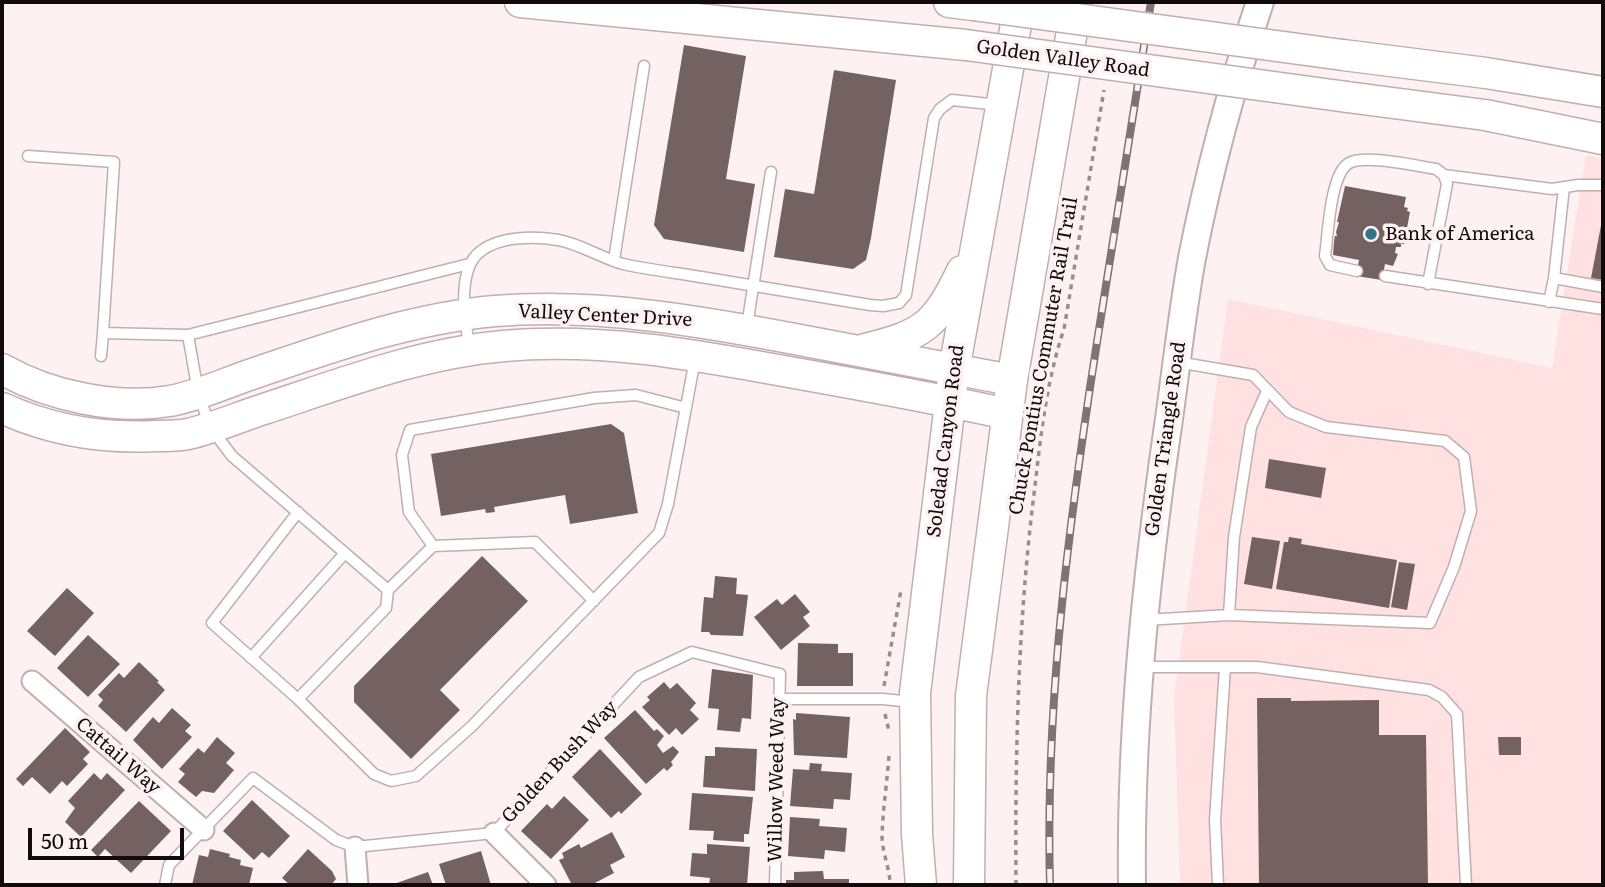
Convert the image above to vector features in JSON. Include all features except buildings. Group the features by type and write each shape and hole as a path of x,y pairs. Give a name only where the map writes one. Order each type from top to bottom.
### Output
{"main road":[{"name":"Golden Valley Road","path":"520,2 966,46 1485,115 1603,139"},
{"name":"Soledad Canyon Road","path":"921,885 917,834 916,703 954,370 1020,2"},
{"path":"968,885 971,696 1012,380 1077,2"},
{"path":"961,3 1486,73 1603,92"},
{"path":"856,351 900,340 925,328 947,302 977,239"},
{"name":"Valley Center Drive","path":"2,369 55,392 115,401 171,401 359,338 408,325 496,311 579,311 701,321 1012,380"},
{"name":"Valley Center Drive","path":"2,408 45,425 116,436 187,435 380,370 470,350 506,345 582,345 696,355 950,401 1007,414"}],"street":[{"name":"Golden Triangle Road","path":"1132,885 1133,766 1143,620 1177,362 1192,261 1207,187 1225,114 1260,2"},
{"name":"Cattail Way","path":"32,681 204,830"},
{"path":"494,833 546,885"},
{"path":"355,847 358,885"}],"lane":[{"path":"614,260 644,66"},
{"path":"470,350 464,315 469,264 480,251 491,245 535,238 577,245 614,260 752,285 883,306 899,303 906,295 934,118 940,109 952,100 1002,105"},
{"path":"28,156 114,162 101,356"},
{"path":"1357,271 1330,265 1325,256 1338,176 1349,163 1365,160 1436,169 1444,176 1447,184 1428,284"},
{"path":"746,330 771,172"},
{"path":"1444,176 1552,189 1603,185"},
{"path":"1549,302 1559,278 1564,187"},
{"path":"103,333 188,335 469,264"},
{"path":"1385,276 1603,309"},
{"path":"1559,278 1603,287"},
{"path":"188,335 198,392 210,427 232,456 388,590"},
{"path":"298,512 212,623 298,699 374,774 391,781 416,776 472,726 659,533 668,504 696,355"},
{"path":"1143,620 1229,615 1430,623 1454,568 1471,511 1464,457 1446,441 1326,427 1289,412 1253,375 1177,362"},
{"path":"1229,615 1234,537 1251,428 1267,391"},
{"path":"433,546 409,512 402,455 410,430 608,397 636,395 686,408"},
{"path":"298,699 386,608 388,590 433,546 536,542 594,601"},
{"path":"251,658 345,553"},
{"name":"Golden Bush Way","path":"355,847 494,833 639,677 692,652 780,674"},
{"path":"1139,667 1257,667 1429,690 1443,696 1457,713 1466,885"},
{"path":"1218,885 1216,821 1225,667"},
{"name":"Willow Weed Way","path":"775,885 780,674"},
{"path":"779,699 883,699 916,703"},
{"path":"164,885 169,866 253,778 337,840 355,847"}],"path":[{"name":"Chuck Pontius Commuter Rail Trail","path":"1016,885 1015,763 1026,551 1040,439 1054,363 1064,329 1105,83"}],"shaded area":[{"path":"1586,155 1603,159 1603,885 1180,885 1174,698 1228,299 1552,368"}],"railway":[{"path":"1050,885 1051,749 1061,613 1087,410 1151,2"}],"place":[{"name":"Bank of America","path":"1371,234"}]}
